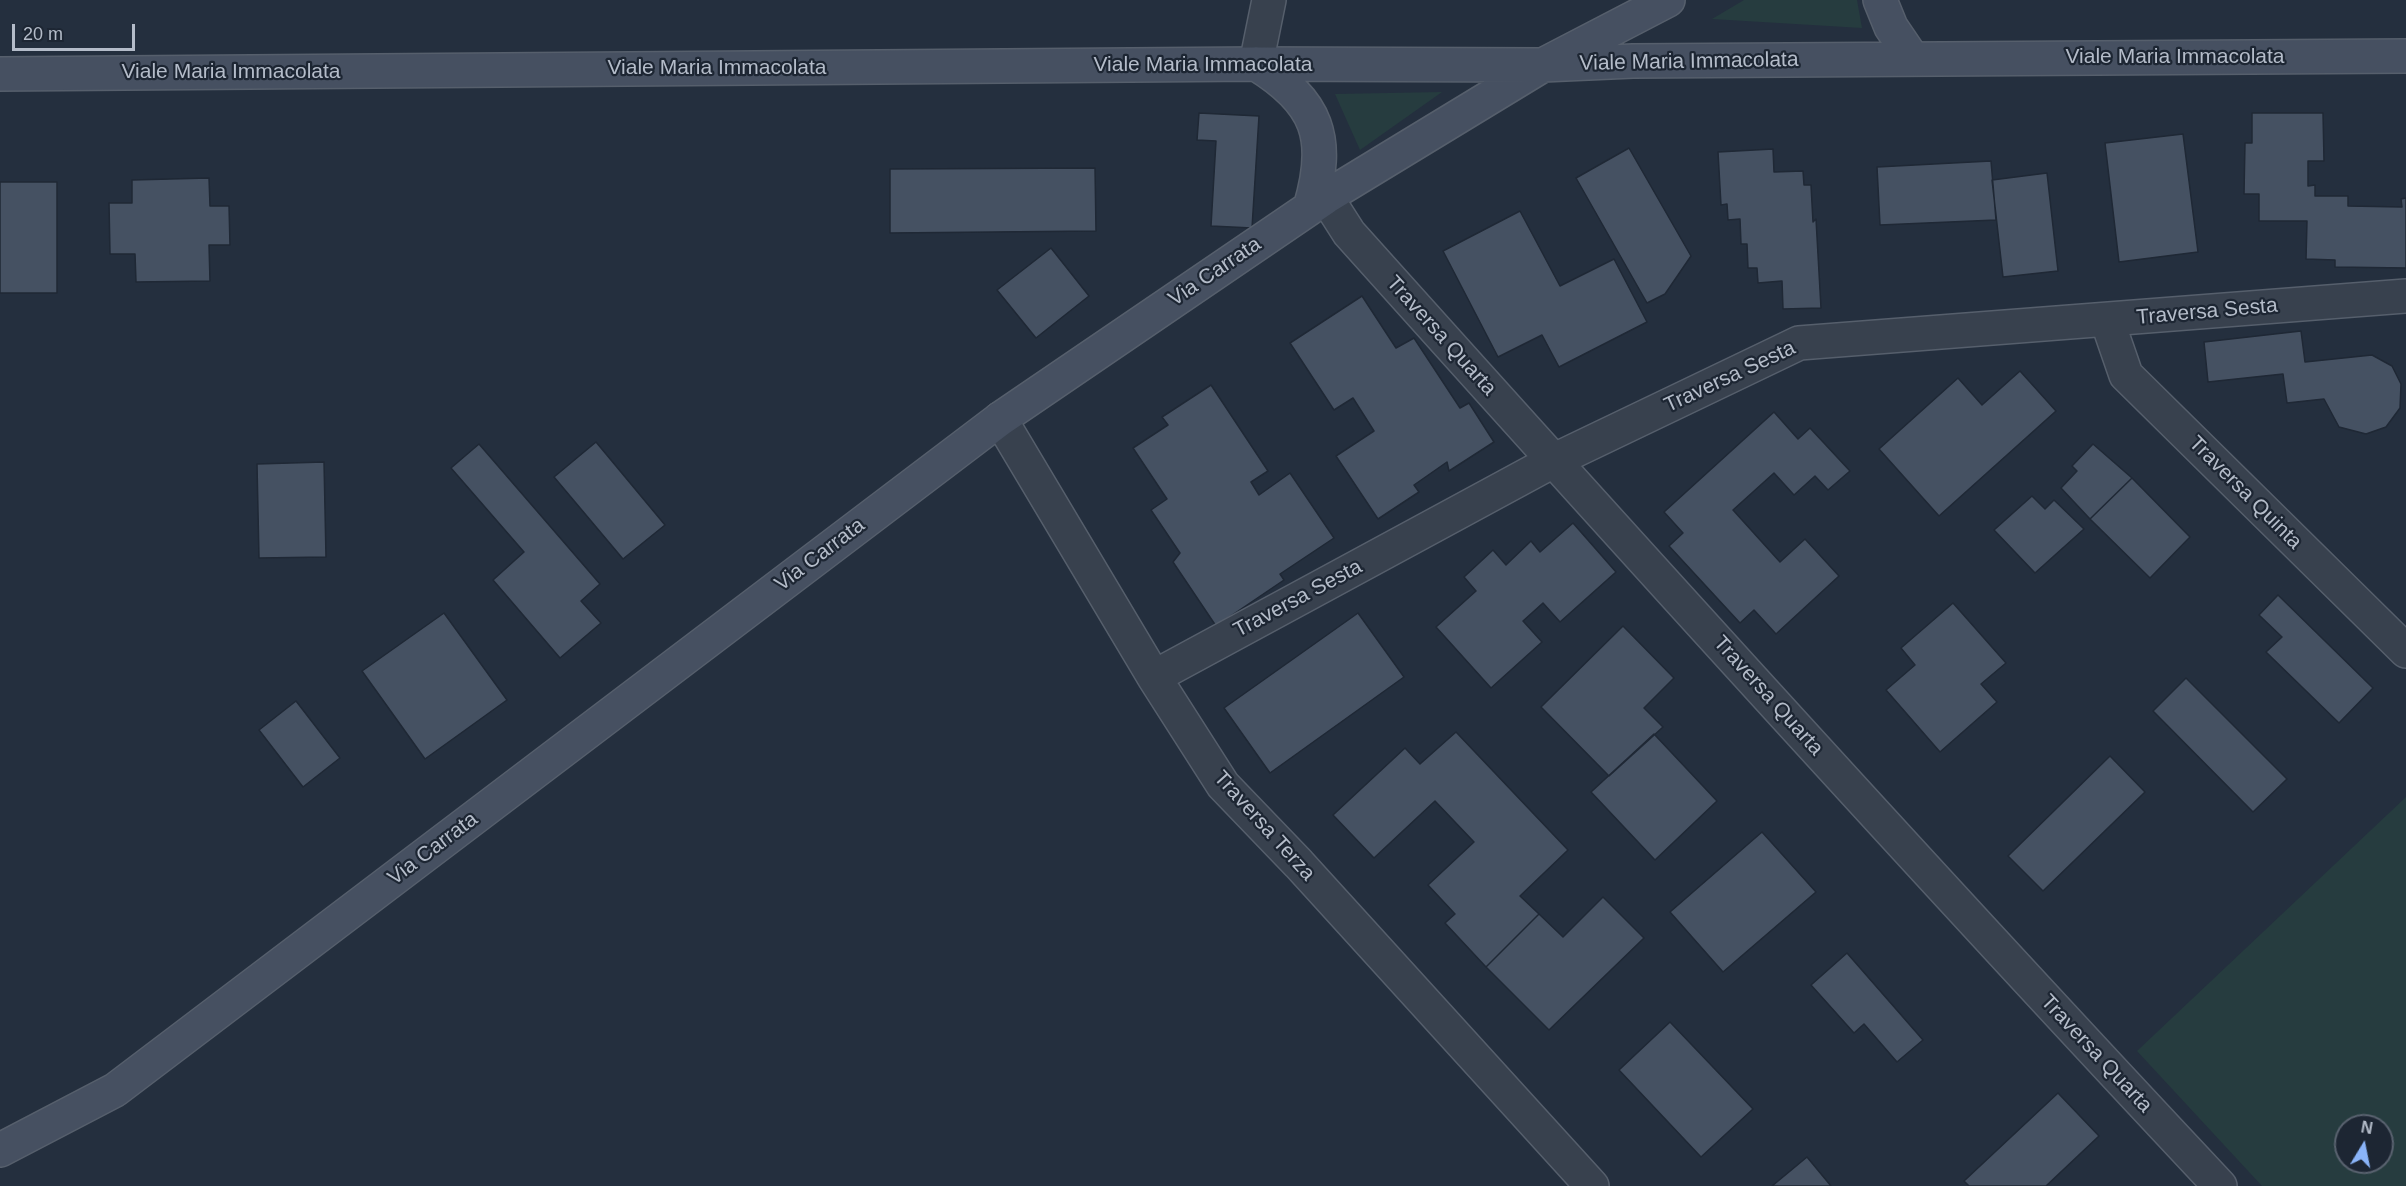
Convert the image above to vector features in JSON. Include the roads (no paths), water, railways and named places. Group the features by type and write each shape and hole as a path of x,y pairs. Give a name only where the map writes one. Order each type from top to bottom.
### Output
{"street":[{"path":"1269,0 1256,64 1285,82 1307,109 1319,141 1318,202"},
{"name":"Via Carrata","path":"0,1150 115,1090 1000,419 1318,202 1543,65 1668,0"},
{"path":"1880,0 1891,27 1912,58"},
{"name":"Viale Maria Immacolata","path":"0,74 1256,64 1543,65 1633,61 1912,58 2406,56"},
{"name":"Traversa Quarta","path":"1318,202 1349,233 1553,461 2049,1004 2220,1186"},
{"name":"Traversa Sesta","path":"1154,677 1553,461 1798,343 2406,296"},
{"name":"Traversa Quinta","path":"2107,320 2126,375 2406,651"},
{"name":"Traversa Terza","path":"1000,419 1154,677 1222,785 1299,864 1592,1186"}]}
